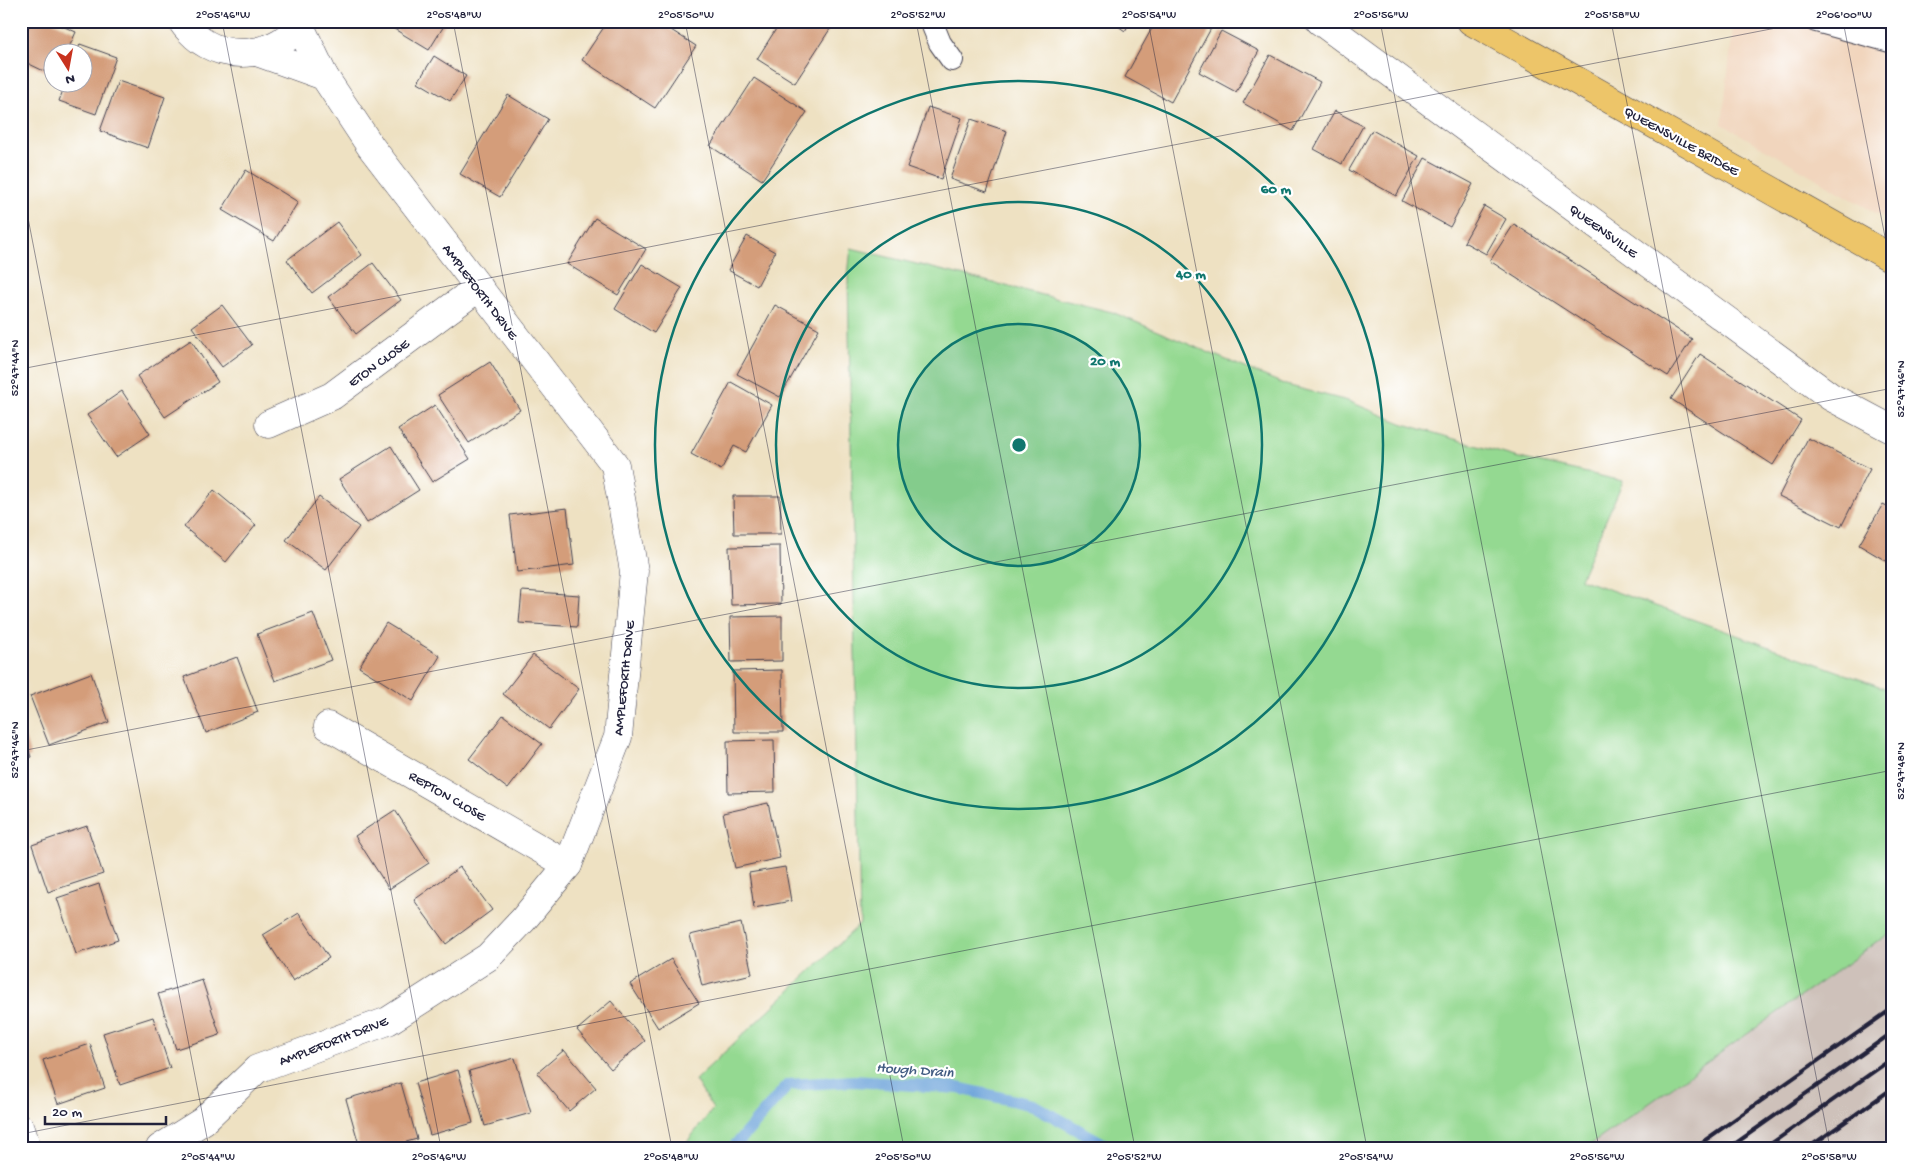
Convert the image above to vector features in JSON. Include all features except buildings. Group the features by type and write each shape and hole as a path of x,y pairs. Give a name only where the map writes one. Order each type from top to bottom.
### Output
{"highway":[{"name":"QUEENSVILLE BRIDGE","path":"1471,21 1893,259"}],"street":[{"name":"AMPLEFORTH DRIVE","path":"160,1148 203,1121 257,1069 388,1021 488,957 523,920 568,865 618,737 634,571 614,465 371,147 324,76 301,24 280,43 257,52 242,54 216,49 203,43 182,21"},
{"name":"QUEENSVILLE","path":"1320,21 1831,397 1893,430"},
{"name":"AMPLEFORTH DRIVE","path":"257,52 324,76"},
{"name":"ETON CLOSE","path":"269,424 332,396 479,288"},
{"name":"REPTON CLOSE","path":"328,726 568,865"},
{"path":"21,1129 28,1148"}],"lane":[{"path":"931,21 940,43 952,60"},
{"path":"1816,21 1893,42"}],"shaded area":[{"path":"1734,21 1893,21 1893,223 1722,124"},
{"path":"1893,931 1893,1148 1586,1148"}],"green space":[{"path":"851,248 1112,312 1286,385 1348,401 1404,424 1515,457 1623,481 1580,579 1893,691 1893,750 1890,757 1893,759 1893,931 1586,1148 682,1148 713,1109 695,1080 860,924 848,276"}],"waterway":[{"name":"Hough Drain","path":"733,1148 788,1085 854,1081 958,1088 1033,1105 1111,1148"}],"railway":[{"path":"1694,1148 1893,1008"},
{"path":"1729,1148 1893,1032"},
{"path":"1765,1148 1893,1058"},
{"path":"1808,1148 1893,1088"}]}
